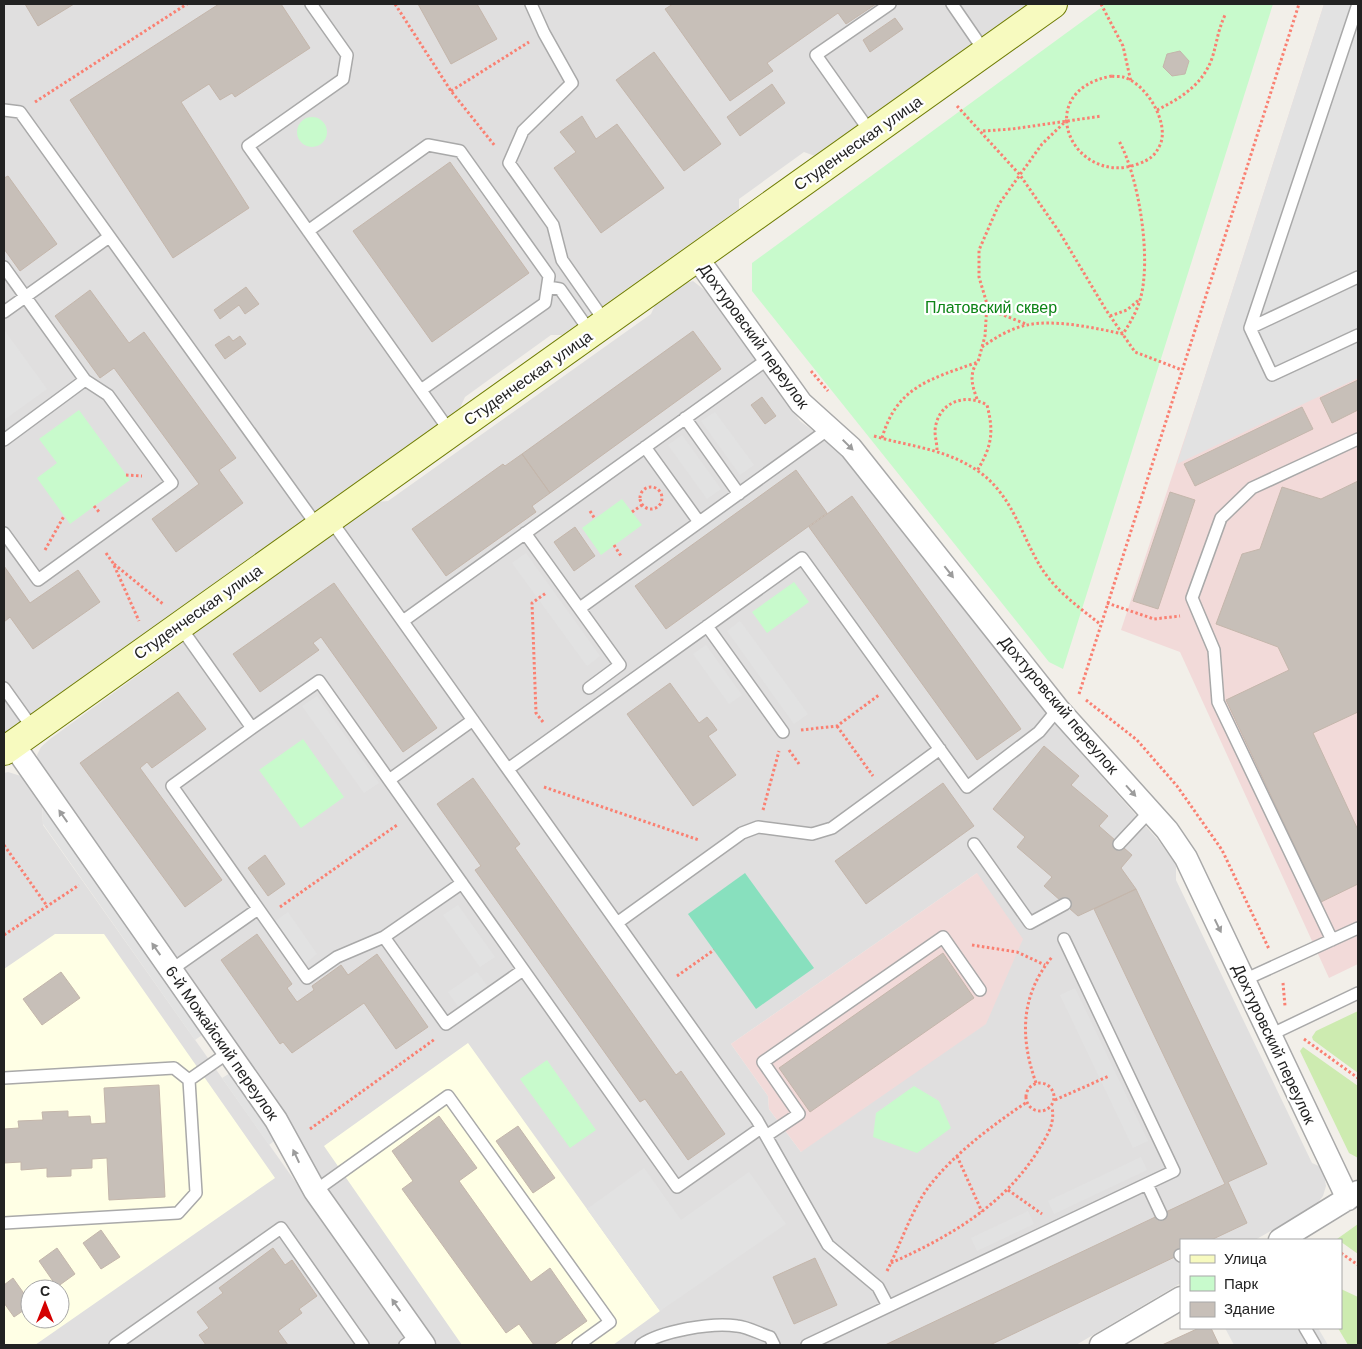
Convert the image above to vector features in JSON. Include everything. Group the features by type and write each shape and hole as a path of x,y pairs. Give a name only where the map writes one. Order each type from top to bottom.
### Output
{"street":[{"name":"Студенческая улица","path":"17,742 172,615 324,523 985,52 1042,7"},
{"name":"Дохтуровский переулок","path":"698,258 801,403 851,448 1068,705 1150,811 1167,830 1186,858 1244,980 1279,1031 1353,1196"},
{"name":"6-й Можайский переулок","path":"17,742 171,970 276,1120 315,1191 413,1344"},
{"path":"1282,1239 1353,1196"},
{"path":"1101,1345 1180,1299"}],"lane":[{"path":"311,4 347,55 343,79 248,146 451,433"},
{"path":"532,4 544,33 572,83 524,131 509,163 552,225 562,260 599,328"},
{"path":"871,133 816,55 890,4"},
{"path":"952,4 985,52"},
{"path":"1358,4 1250,328 1272,375 1358,335"},
{"path":"4,110 20,112 109,237 324,523 403,621 764,1132 828,1244 878,1287 888,1306"},
{"path":"308,231 428,145 460,151 549,276 545,303 421,390"},
{"path":"4,312 109,237"},
{"path":"4,267 85,380 108,395 172,483 38,580 4,533"},
{"path":"1250,328 1358,277"},
{"path":"548,287 560,289 599,328"},
{"path":"403,621 768,359"},
{"path":"4,440 85,380"},
{"path":"685,418 739,494"},
{"path":"580,608 830,428"},
{"path":"1332,940 1218,702 1214,650 1192,598 1221,518 1252,488 1358,439"},
{"path":"645,447 700,522"},
{"path":"526,533 620,665 589,688"},
{"path":"510,772 553,736 802,558 967,787 1039,732 1068,705"},
{"path":"172,615 252,728"},
{"path":"707,626 783,732"},
{"path":"462,883 384,937 337,957 307,978 172,786 319,681 524,970 677,1187 764,1132 799,1114 763,1062 943,937 980,990"},
{"path":"4,688 17,742"},
{"path":"389,780 473,720"},
{"path":"617,923 742,833 758,827 812,834 832,828 940,749"},
{"path":"1120,844 1150,811"},
{"path":"974,844 1030,923 1065,904"},
{"path":"171,970 262,913"},
{"path":"1244,980 1358,928"},
{"path":"384,937 446,1024 524,970"},
{"path":"807,1345 1174,1171 1065,943"},
{"path":"1279,1031 1358,994"},
{"path":"189,1080 229,1052"},
{"path":"4,1078 174,1068 189,1080 196,1193 178,1213 4,1223"},
{"path":"315,1191 448,1096 610,1322 578,1345"},
{"path":"1146,1184 1161,1214"},
{"path":"115,1345 281,1228 363,1345"},
{"path":"641,1345 653,1337 685,1329 737,1326 770,1337 774,1345"},
{"path":"1306,1329 1315,1345"}],"path":[{"path":"20,112 187,4"},
{"path":"395,4 452,91 509,163"},
{"path":"1101,4 1123,46 1131,82"},
{"path":"1068,705 1107,603 1298,4"},
{"path":"1157,110 1190,90 1204,76 1212,60 1218,30 1226,13"},
{"path":"452,91 544,33"},
{"path":"1112,76 1124,77 1131,82 1148,96 1157,110 1161,123 1162,142 1149,160 1131,167 1114,168 1094,162 1081,154 1073,144 1067,131 1067,120 1072,99 1084,85 1112,76"},
{"path":"957,106 982,131 1020,175 1060,233 1110,316 1136,352 1182,370"},
{"path":"982,131 1012,129 1102,116"},
{"path":"977,399 972,385 972,370 978,362 985,336 987,304 979,277 978,250 999,204 1042,144 1067,120"},
{"path":"1119,141 1131,167 1140,203 1144,274 1140,299 1133,320 1123,334"},
{"path":"1110,316 1128,310 1140,299"},
{"path":"987,304 998,313 1027,324 1091,327 1123,334"},
{"path":"982,347 1003,334 1027,324"},
{"path":"882,438 888,417 902,398 935,378 978,362"},
{"path":"937,450 935,430 941,413 949,403 963,399 977,399 986,405 992,425 986,456 977,471"},
{"path":"868,434 937,450 987,478 1010,504 1042,569 1061,592 1100,624"},
{"path":"650,487 660,492 662,497 658,507 652,509 642,505 640,499 644,489 650,487"},
{"path":"632,512 642,505"},
{"path":"32,572 64,516"},
{"path":"139,622 113,563 172,615"},
{"path":"553,736 536,713 532,603 561,582"},
{"path":"1107,603 1154,619 1175,618 1197,609"},
{"path":"783,732 837,726 894,685"},
{"path":"837,726 883,791"},
{"path":"758,827 780,750"},
{"path":"510,772 721,848"},
{"path":"262,913 413,814"},
{"path":"4,846 47,906"},
{"path":"4,935 79,885"},
{"path":"1036,1083 1026,1056 1024,1032 1029,999 1045,965 1065,943"},
{"path":"949,945 976,944 1017,952 1045,965"},
{"path":"662,987 714,950"},
{"path":"310,1129 433,1043 446,1024"},
{"path":"1279,1031 1358,1078"},
{"path":"1055,1100 1125,1068"},
{"path":"890,1264 934,1244 982,1212 1019,1179 1050,1130 1054,1117 1052,1107 1055,1100 1054,1092 1050,1086 1044,1083 1036,1083 1029,1087 1026,1094 1027,1102 1031,1108 1045,1111 1052,1107"},
{"path":"878,1287 918,1203 947,1166 994,1124 1027,1102"},
{"path":"957,1156 982,1212"},
{"path":"1008,1190 1060,1225"},
{"path":"1342,1253 1358,1265"}],"shaded area":[{"path":"4,4 1029,4 815,156 804,152 739,199 739,209 562,335 551,335 465,397 460,408 4,737"},
{"path":"1324,4 1358,4 1358,964 1329,978 1180,652 1121,630 1199,395"},
{"path":"1324,4 1358,4 1358,378 1177,464"},
{"path":"693,281 707,292 800,421 846,455 1049,717 1158,840 1176,864 1176,880 1312,1163 1323,1168 1326,1186 1323,1196 1316,1205 1257,1239 1180,1239 1180,1284 1076,1345 436,1345 331,1199 296,1132 42,772 38,763 37,755 41,747 50,739 376,502 388,501 651,314 656,303 682,284","holes":["977,873 801,1152 769,1109 768,1096 731,1044"]},
{"path":"4,332 47,389 4,420"},
{"path":"715,412 754,465 740,475 701,421"},
{"path":"682,435 721,489 707,499 668,445"},
{"path":"526,553 600,656 587,666 512,563"},
{"path":"740,621 808,714 794,724 727,631"},
{"path":"706,645 742,695 729,704 693,654"},
{"path":"317,696 379,783 364,793 302,706"},
{"path":"8,772 21,776 42,802 43,825 411,1345 4,1345 4,773"},
{"path":"42,802 205,1033 195,1040 43,824"},
{"path":"977,873 1023,939 986,1024 801,1152 769,1109 768,1096 731,1044"},
{"path":"458,905 495,957 480,967 443,915"},
{"path":"288,912 317,954 304,964 274,922"},
{"path":"55,934 104,934 275,1178 70,1321 70,1279 20,1279 20,1329 58,1329 35,1345 4,1345 4,969"},
{"path":"477,972 488,987 459,1008 448,992"},
{"path":"1075,988 1148,1141 1133,1148 1060,995"},
{"path":"468,1043 660,1311 613,1345 462,1345 324,1146"},
{"path":"232,1072 278,1138 269,1145 222,1078"},
{"path":"1141,1157 1147,1170 1054,1214 1048,1201"},
{"path":"644,1168 681,1220 749,1172 786,1224 660,1311 587,1209"},
{"path":"1028,1211 1034,1224 977,1251 971,1238"},
{"path":"1226,1329 1319,1329 1328,1345 1234,1345"}],"green space":[{"name":"Платовский сквер","path":"1106,4 1273,4 1063,669 1049,662 752,291 752,263"},
{"path":"312,117 318,118 326,126 326,138 318,146 312,147 306,146 298,138 297,132 298,126 306,118"},
{"path":"79,410 130,480 70,524 37,478 57,463 39,439"},
{"path":"622,499 642,525 601,555 582,528"},
{"path":"794,582 809,602 767,633 752,612"},
{"path":"303,739 344,797 301,828 259,770"},
{"path":"745,873 814,968 756,1009 688,914"},
{"path":"1358,1011 1358,1073 1313,1040 1312,1037 1316,1031"},
{"path":"1303,1047 1358,1086 1358,1158 1349,1153 1300,1051"},
{"path":"547,1060 596,1130 570,1148 520,1079"},
{"path":"914,1086 939,1101 951,1128 917,1153 873,1137 876,1113"},
{"path":"1358,1224 1358,1254 1342,1243 1342,1239 1337,1239"},
{"path":"1342,1289 1358,1297 1358,1345 1348,1345 1339,1329 1342,1329"}],"building":[{"path":"25,4 74,4 38,26"},
{"path":"219,4 281,4 310,48 235,97 232,93 220,100 209,84 181,102 249,208 173,258 70,100"},
{"path":"418,4 477,4 497,39 451,64"},
{"path":"673,4 876,4 846,24 838,13 767,63 773,71 730,101 665,9"},
{"path":"895,18 903,29 870,52 863,40"},
{"path":"1180,51 1189,61 1185,74 1172,76 1163,67 1167,54"},
{"path":"654,52 721,144 684,171 616,80"},
{"path":"772,84 785,103 740,136 727,117"},
{"path":"582,116 596,139 617,124 664,188 601,233 554,168 576,152 560,132"},
{"path":"450,162 529,273 432,342 353,231"},
{"path":"8,176 57,244 20,271 4,249 4,178"},
{"path":"246,287 259,304 245,314 239,305 220,319 214,310"},
{"path":"90,290 129,343 144,332 236,458 219,470 243,503 176,552 152,519 199,484 114,368 100,378 55,316"},
{"path":"693,331 721,369 550,493 522,454"},
{"path":"229,336 233,341 240,336 246,344 225,359 215,345"},
{"path":"1358,380 1358,410 1332,423 1320,398"},
{"path":"762,397 776,416 765,424 751,405"},
{"path":"1302,407 1313,429 1195,486 1184,464"},
{"path":"522,454 550,493 532,506 536,512 446,576 412,529 503,464 505,466"},
{"path":"796,470 827,513 666,629 635,586"},
{"path":"1358,481 1358,712 1313,733 1358,830 1358,884 1321,902 1226,700 1289,670 1278,647 1216,624 1242,554 1260,549 1282,487 1321,499"},
{"path":"1170,492 1195,500 1158,609 1133,601"},
{"path":"852,496 1021,729 977,760 809,527"},
{"path":"575,527 595,556 574,571 554,542"},
{"path":"4,566 30,603 78,570 100,602 33,649 10,617 4,622"},
{"path":"334,583 437,728 403,752 321,637 313,643 319,650 260,692 233,654"},
{"path":"670,683 699,723 707,717 712,723 717,730 708,736 736,775 693,806 627,714"},
{"path":"178,692 206,729 152,768 147,762 140,768 222,880 185,907 80,763"},
{"path":"1044,746 1079,776 1071,785 1108,816 1099,826 1132,855 1121,868 1136,889 1078,916 1044,886 1052,877 1017,847 1025,837 993,809"},
{"path":"473,778 520,844 515,848 676,1075 681,1071 725,1134 688,1160 645,1099 640,1102 475,870 481,866 437,804"},
{"path":"943,783 974,826 866,904 835,861"},
{"path":"265,855 285,884 268,896 248,868"},
{"path":"1136,889 1267,1164 1228,1182 1247,1223 1213,1239 1180,1239 1180,1254 990,1345 885,1345 1225,1184 1094,909"},
{"path":"257,934 292,984 287,988 297,1002 314,990 312,986 341,965 348,975 377,954 428,1027 396,1049 364,1003 292,1053 283,1042 280,1044 221,960"},
{"path":"943,953 974,998 810,1112 779,1068"},
{"path":"61,972 80,998 42,1025 23,999"},
{"path":"159,1085 165,1197 109,1200 107,1158 92,1159 92,1168 71,1169 71,1176 47,1177 47,1168 21,1170 21,1162 4,1163 4,1129 19,1128 18,1121 43,1120 42,1112 68,1111 68,1117 90,1116 91,1124 106,1123 104,1088"},
{"path":"439,1116 477,1168 459,1181 531,1282 550,1268 587,1321 553,1345 534,1345 519,1324 506,1333 402,1189 413,1181 392,1151"},
{"path":"518,1126 555,1178 533,1193 496,1141"},
{"path":"101,1230 120,1257 101,1269 83,1243"},
{"path":"57,1248 75,1274 68,1279 51,1279 39,1261"},
{"path":"273,1248 285,1265 292,1260 317,1296 299,1309 302,1313 278,1331 288,1345 206,1345 199,1335 209,1328 197,1312 223,1293 219,1288"},
{"path":"815,1258 837,1305 794,1324 773,1277"},
{"path":"13,1278 20,1288 20,1313 14,1317 4,1303 4,1285"},
{"path":"1197,1329 1211,1329 1219,1345 1162,1345"}]}
